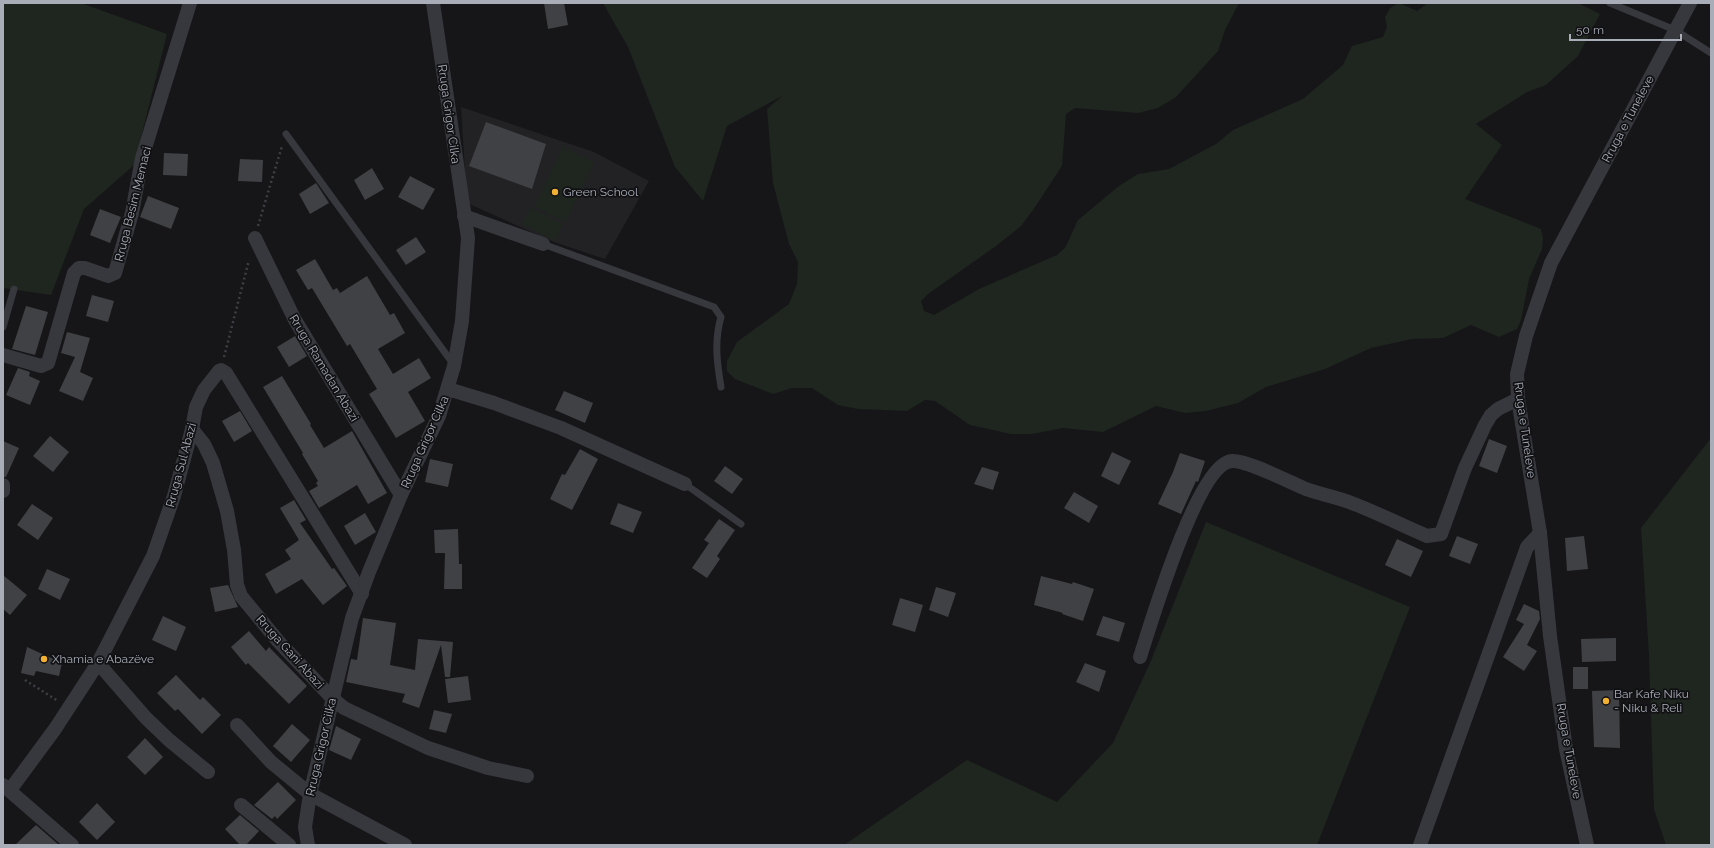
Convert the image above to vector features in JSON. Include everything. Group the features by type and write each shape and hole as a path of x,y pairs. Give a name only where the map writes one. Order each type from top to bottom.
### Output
{"street":[{"name":"Rruga Besim Memaci","path":"3,355 41,366 46,365 48,363 74,274 77,269 85,268 108,276 114,273 132,213 142,158 190,3"},
{"name":"Rruga Grigor Cilka","path":"308,845 305,827 310,794 352,618 369,572 401,495 439,416 454,366 462,321 468,238 433,3"},
{"name":"Rruga e Tuneleve","path":"1587,845 1564,734 1550,636 1540,533 1518,399 1517,374 1522,351 1551,263 1690,3"},
{"path":"464,216 544,244"},
{"name":"Rruga Ramadan Abazi","path":"255,238 295,320 401,495"},
{"name":"Rruga Sul Abazi","path":"7,787 55,729 98,663 153,556 174,496 192,429 196,407 204,390 219,371 224,371 362,594"},
{"path":"448,389 494,403 560,428 685,484"},
{"path":"1140,658 1172,557 1190,517 1219,466 1231,461 1247,464 1307,489 1349,502 1427,536 1440,534 1465,468 1485,425 1491,415 1498,409 1518,399"},
{"name":"Rruga Gani Abazi","path":"192,429 204,444 213,463 227,511 234,550 237,585 241,596 278,641 333,698 344,708 428,748 488,768 527,776"},
{"path":"3,485 3,491"},
{"path":"1420,845 1527,547 1540,533"},
{"path":"98,663 146,718 169,740 208,772"},
{"path":"237,725 271,762 310,794 405,845"},
{"path":"7,787 72,845"},
{"path":"241,805 289,845"}],"lane":[{"path":"1610,3 1675,30 1711,53"},
{"path":"286,134 454,366"},
{"path":"544,244 714,307 721,317 716,341 717,363 721,387"},
{"path":"3,327 14,289"},
{"path":"685,484 741,524"}],"path":[{"path":"24,680 59,702"}],"shaded area":[{"path":"3,3 81,3 167,34 134,165 84,209 51,295 3,288"},
{"path":"603,3 1239,3 1225,30 1218,51 1176,97 1158,108 1138,113 1075,108 1066,114 1062,166 1021,226 996,246 928,294 921,301 924,311 934,315 979,289 1057,255 1065,248 1078,220 1119,186 1138,174 1169,169 1216,144 1233,130 1303,99 1343,65 1352,46 1383,37 1387,27 1385,17 1390,8 1399,3 1417,11 1428,3 1578,3 1600,14 1578,56 1546,85 1527,92 1476,124 1502,145 1465,199 1541,229 1543,239 1542,249 1529,279 1521,320 1517,329 1499,337 1471,325 1443,338 1412,339 1371,348 1325,369 1266,387 1238,403 1206,411 1185,413 1156,406 1103,432 1063,428 1032,434 1011,434 970,425 935,401 925,400 907,411 858,409 838,405 812,388 792,388 773,394 735,379 727,371 727,361 737,342 789,304 797,284 798,262 789,244 773,183 767,109 782,96 727,126 703,201 675,167 628,47"},
{"name":"Green School","path":"461,107 594,152 649,181 605,259 554,242 467,203"},
{"path":"563,147 594,162 566,222 534,207"},
{"path":"531,208 563,224 555,241 522,224"},
{"path":"1711,438 1711,845 1666,845 1654,809 1649,656 1641,528"},
{"path":"1206,522 1410,607 1317,845 844,845 967,760 1057,802 1113,743 1150,663"}],"building":[{"path":"544,3 564,3 568,25 548,29"},
{"path":"486,122 546,144 532,189 469,166"},
{"path":"164,153 188,154 187,176 163,175"},
{"path":"240,159 263,160 262,182 238,181"},
{"path":"372,168 384,189 365,200 354,180"},
{"path":"410,176 435,189 423,210 398,197"},
{"path":"316,183 329,203 310,214 299,194"},
{"path":"148,196 179,208 171,229 140,217"},
{"path":"100,209 121,217 110,243 90,235"},
{"path":"416,237 426,252 406,265 396,250"},
{"path":"315,259 333,290 337,288 340,293 367,276 390,315 394,313 405,333 378,349 393,374 419,358 431,378 408,392 425,421 396,438 369,394 377,389 350,344 347,346 312,288 308,290 296,270"},
{"path":"92,295 114,301 108,322 86,316"},
{"path":"26,306 48,312 35,355 12,349"},
{"path":"67,332 90,338 80,372 93,378 83,401 59,391 75,357 61,353"},
{"path":"295,336 307,356 289,367 277,347"},
{"path":"18,368 30,372 29,376 40,381 30,405 6,395"},
{"path":"282,376 324,448 352,431 387,493 368,504 357,485 319,508 309,491 318,486 316,483 318,481 263,387"},
{"path":"564,391 593,403 585,423 555,410"},
{"path":"240,411 252,431 234,442 222,421"},
{"path":"50,436 69,452 53,472 33,456"},
{"path":"1489,439 1507,446 1497,473 1479,466"},
{"path":"3,441 19,448 6,477 3,477"},
{"path":"580,449 598,459 572,510 550,499 562,474 565,475"},
{"path":"1112,452 1131,461 1119,485 1101,476"},
{"path":"1180,453 1205,461 1198,482 1196,481 1181,514 1158,504"},
{"path":"430,459 453,464 448,487 425,482"},
{"path":"725,466 743,479 732,494 714,481"},
{"path":"982,467 999,472 993,490 974,484"},
{"path":"1074,492 1098,506 1089,523 1064,508"},
{"path":"294,500 306,520 300,523 332,569 334,568 347,586 323,605 302,579 276,594 265,574 291,559 285,550 299,540 280,508"},
{"path":"618,503 642,512 633,533 610,524"},
{"path":"32,504 53,518 38,540 17,525"},
{"path":"365,513 376,532 355,545 344,526"},
{"path":"719,519 735,530 717,556 720,559 707,578 692,568 709,543 704,540"},
{"path":"458,529 459,564 462,564 462,589 444,589 445,553 435,553 434,530"},
{"path":"1457,536 1478,544 1470,564 1449,556"},
{"path":"1584,536 1588,569 1567,571 1565,538"},
{"path":"1397,539 1423,551 1411,577 1385,565"},
{"path":"47,569 70,579 60,600 38,589"},
{"path":"3,575 27,595 10,615 3,609"},
{"path":"1041,576 1072,584 1073,582 1094,589 1083,621 1062,614 1063,613 1034,605"},
{"path":"228,585 238,607 215,612 210,588"},
{"path":"936,587 956,593 948,617 929,610"},
{"path":"900,598 923,605 915,632 892,625"},
{"path":"1524,604 1539,611 1540,619 1527,645 1537,651 1524,671 1503,657 1524,624 1516,620"},
{"path":"163,616 186,627 176,651 152,640"},
{"path":"1103,616 1125,623 1119,642 1096,635"},
{"path":"363,618 396,623 390,665 415,670 418,639 453,642 450,677 445,677 441,645 419,708 402,702 405,694 346,682 351,659 357,660"},
{"path":"249,631 266,651 269,647 307,686 289,704 248,663 246,665 231,647"},
{"path":"1616,638 1616,661 1582,662 1581,639"},
{"name":"Xhamia e Abazëve","path":"27,647 62,663 59,676 36,671 34,676 21,673"},
{"path":"1085,663 1106,671 1099,692 1076,682"},
{"path":"1573,667 1588,667 1588,689 1573,689"},
{"path":"176,675 200,700 203,697 221,715 202,734 178,709 175,711 157,693"},
{"path":"468,676 471,700 448,703 445,679"},
{"path":"1619,690 1620,748 1594,747 1592,691"},
{"path":"434,710 452,714 446,733 429,729"},
{"path":"292,724 310,740 291,762 273,746"},
{"path":"336,726 361,739 351,760 329,750"},
{"path":"145,738 163,757 145,775 127,757"},
{"path":"278,782 296,800 277,819 275,816 272,819 254,805"},
{"path":"97,803 115,822 97,840 79,822"},
{"path":"240,815 259,831 246,845 240,845 225,829"},
{"path":"36,825 59,845 15,845"}],"place":[{"name":"Green School","path":"555,192"},
{"name":"Xhamia e Abazëve","path":"44,659"},
{"name":"Bar Kafe Niku - Niku & Reli","path":"1606,701"}]}
